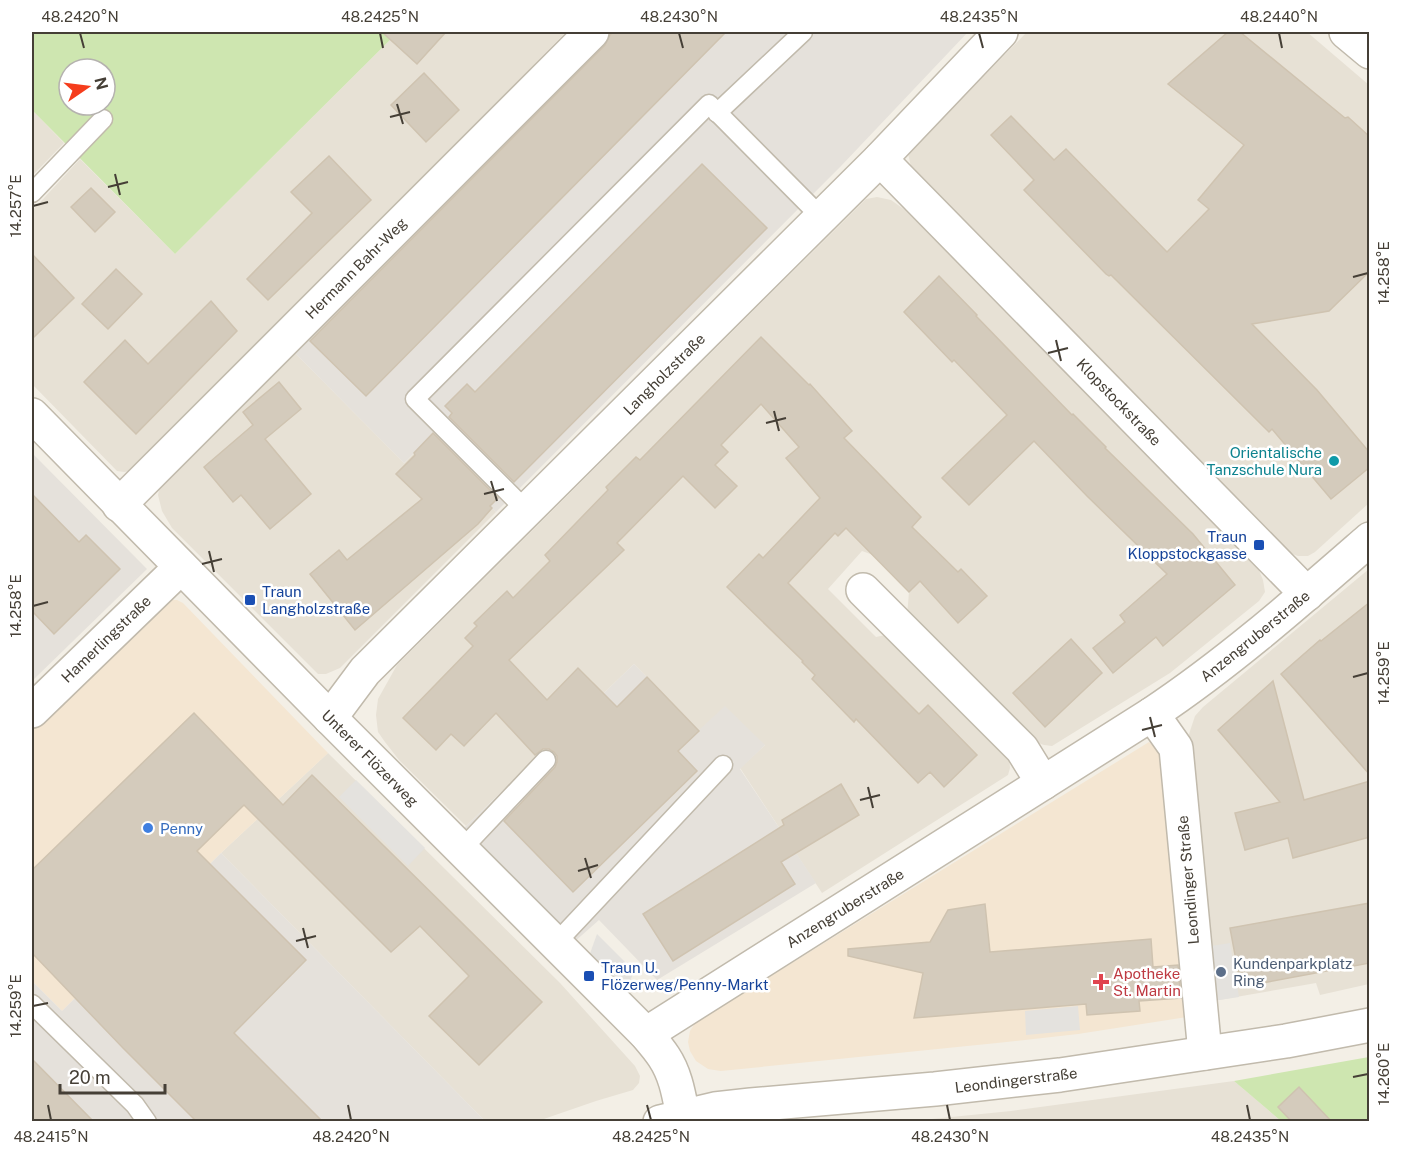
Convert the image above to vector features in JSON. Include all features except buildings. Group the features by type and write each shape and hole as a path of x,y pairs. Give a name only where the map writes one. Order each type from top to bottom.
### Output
{"street":[{"name":"Hermann Bahr-Weg","path":"119,505 592,32"},
{"name":"Langholzstraße","path":"330,718 365,671 880,159 1001,32"},
{"path":"1346,32 1370,52"},
{"name":"Klopstockstraße","path":"880,159 1307,594"},
{"name":"Unterer Flözerweg","path":"32,415 330,718 646,1034 665,1058 677,1084 672,1119"},
{"name":"Anzengruberstraße","path":"646,1034 1152,714 1196,683 1307,594 1370,539"},
{"name":"Hamerlingstraße","path":"32,711 181,567"},
{"path":"863,591 1022,749 1043,783"},
{"name":"Leondinger Straße","path":"1152,714 1176,748 1205,1053"},
{"name":"Leondingerstraße","path":"672,1119 715,1109 752,1113 935,1089 1049,1077 1286,1041 1370,1025"}],"lane":[{"path":"717,113 803,32"},
{"path":"526,510 415,399 709,105 821,217"},
{"path":"32,193 103,119"},
{"path":"462,849 546,760"},
{"path":"556,943 723,765"},
{"path":"32,1004 135,1105 147,1122"}],"shaded area":[{"path":"398,32 566,32 142,462 131,471 117,471 32,384 32,211 80,159 175,254"},
{"path":"612,32 968,32 842,165 496,512 423,444 404,463 293,351"},
{"path":"1027,32 1307,32 1369,85 1369,503 1308,556 1298,556 1287,552 912,172 908,153"},
{"path":"32,110 64,143 32,176"},
{"path":"877,197 891,200 905,210 1258,568 1265,592 1259,601 1170,673 1052,746 1033,741 907,616 909,592 873,555 862,551 828,589 876,637 890,634 1009,757 1010,768 1008,775 822,893 740,768 765,745 699,731 634,664 466,826 399,760 378,732 376,715 378,699 397,665 866,199"},
{"path":"293,351 404,463 423,444 496,512 340,668 326,674 318,674 172,528 162,511 158,495 160,485"},
{"path":"32,453 147,569 32,681"},
{"path":"1369,569 1369,984 1320,995 1316,983 1213,1001 1188,737 1195,716"},
{"path":"171,600 183,603 328,753 221,853 62,1011 32,981 32,730 161,606"},
{"path":"634,664 699,730 725,706 765,745 740,769 816,883 657,980 599,920 573,943 461,831"},
{"path":"1149,742 1167,756 1187,1017 1078,1034 721,1071 708,1069 696,1061 688,1042 690,1031 695,1023"},
{"path":"328,753 560,983 635,1066 640,1076 639,1083 633,1090 538,1121 485,1121 221,853"},
{"path":"356,780 425,848 408,866 339,797"},
{"path":"221,853 485,1121 32,1121 32,981 62,1011"},
{"path":"597,934 634,971 625,995 588,959"},
{"name":"Kundenparkplatz Ring","path":"1230,943 1239,997 1213,1001 1205,947"},
{"path":"1078,1006 1080,1030 1026,1035 1025,1011"},
{"path":"1234,1081 1281,1121 902,1122 1011,1111"}],"green space":[{"path":"32,32 398,32 175,254 32,110"},
{"path":"1369,1057 1369,1121 1281,1121 1234,1081"}],"place":[{"name":"Orientalische Tanzschule Nura","path":"1334,461"},
{"name":"Traun Kloppstockgasse","path":"1259,545"},
{"name":"Traun Langholzstraße","path":"250,600"},
{"name":"Penny","path":"148,828"},
{"name":"Kundenparkplatz Ring","path":"1221,972"},
{"name":"Traun U. Flözerweg/Penny-Markt","path":"589,976"},
{"name":"Apotheke St. Martin","path":"1101,982"}]}
